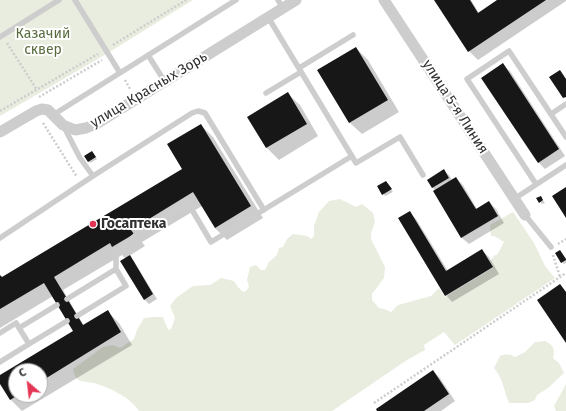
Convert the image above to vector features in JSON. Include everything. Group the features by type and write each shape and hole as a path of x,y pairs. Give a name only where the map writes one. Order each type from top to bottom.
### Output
{"street":[{"name":"улица Красных Зорь","path":"63,126 75,130 96,124 268,17 280,4 296,0"},
{"name":"улица 5-я Линия","path":"384,0 525,215"},
{"path":"0,132 35,106 48,110 63,126"}],"lane":[{"path":"1,36 59,0"},
{"path":"75,0 120,73"},
{"path":"53,115 236,0"},
{"path":"268,17 356,163 400,137 423,175"},
{"path":"266,94 353,35"},
{"path":"536,184 467,78 509,51 566,137"},
{"path":"148,55 165,82"},
{"path":"551,114 566,104"},
{"path":"0,238 93,176 192,113 198,111 204,113 264,210"},
{"path":"63,126 80,158 93,176"},
{"path":"77,316 126,286 116,269 116,253 138,233 188,203 211,242 352,156"},
{"path":"514,199 566,165"},
{"path":"525,215 551,247"},
{"path":"67,299 116,269"},
{"path":"19,328 57,305"},
{"path":"0,362 67,322"},
{"path":"0,333 16,323 29,344"}],"path":[{"path":"0,111 106,50 186,0"},
{"path":"1,36 37,90"},
{"path":"81,184 35,106 110,56"},
{"path":"120,73 136,99"},
{"path":"551,247 560,277"},
{"path":"374,403 566,273"}],"green space":[{"name":"Казачий сквер","path":"0,0 193,0 108,53 0,116"},
{"path":"340,199 356,207 362,204 373,213 375,222 371,233 371,239 385,267 384,278 372,294 372,300 379,308 391,312 398,305 431,296 439,288 445,297 493,268 490,261 495,255 497,255 504,242 494,236 491,236 490,225 513,212 534,243 545,266 555,278 455,345 444,332 424,345 425,350 407,360 332,411 139,411 130,401 113,390 94,383 81,381 76,377 73,369 103,347 113,345 120,348 134,339 144,318 163,317 169,330 171,329 175,318 170,306 176,298 193,286 210,285 221,278 234,281 243,292 246,291 249,287 247,280 250,267 256,265 261,270 265,270 269,262 277,255 279,248 283,247 287,239 293,234 307,236 311,239 314,236 314,226 319,212 329,201"},
{"path":"545,341 553,348 553,358 559,363 564,373 548,388 537,395 535,400 528,403 509,403 502,381 494,368 500,356 511,355 515,357 525,352 535,342"},
{"path":"566,384 566,411 556,411 554,406"}],"building":[{"path":"434,0 470,0 478,13 497,0 546,0 468,52"},
{"path":"356,47 388,100 349,123 317,70"},
{"path":"503,63 559,149 538,163 481,78"},
{"path":"560,70 566,79 566,97 563,98 549,77"},
{"path":"288,92 307,124 266,148 247,117"},
{"path":"201,124 251,206 215,228 193,192 131,230 134,234 112,247 110,243 54,277 83,325 108,310 121,332 48,377 48,363 20,363 73,331 44,283 0,309 0,275 2,277 182,169 167,144"},
{"path":"92,151 96,157 88,162 84,156"},
{"path":"444,169 449,178 432,188 427,180"},
{"path":"456,177 476,209 489,201 498,216 461,238 433,191"},
{"path":"386,181 392,189 382,195 377,186"},
{"path":"566,187 566,218 552,196"},
{"path":"541,196 543,200 539,203 536,198"},
{"path":"410,211 446,271 482,249 493,267 445,296 398,218"},
{"path":"560,250 566,259 561,263 555,253"},
{"path":"130,255 153,294 144,300 120,261"},
{"path":"560,284 566,292 566,343 537,300"},
{"path":"8,370 8,397 0,384 0,375"},
{"path":"433,370 449,394 424,411 377,411 376,409"}],"place":[{"name":"Госаптека","path":"93,224"}]}
